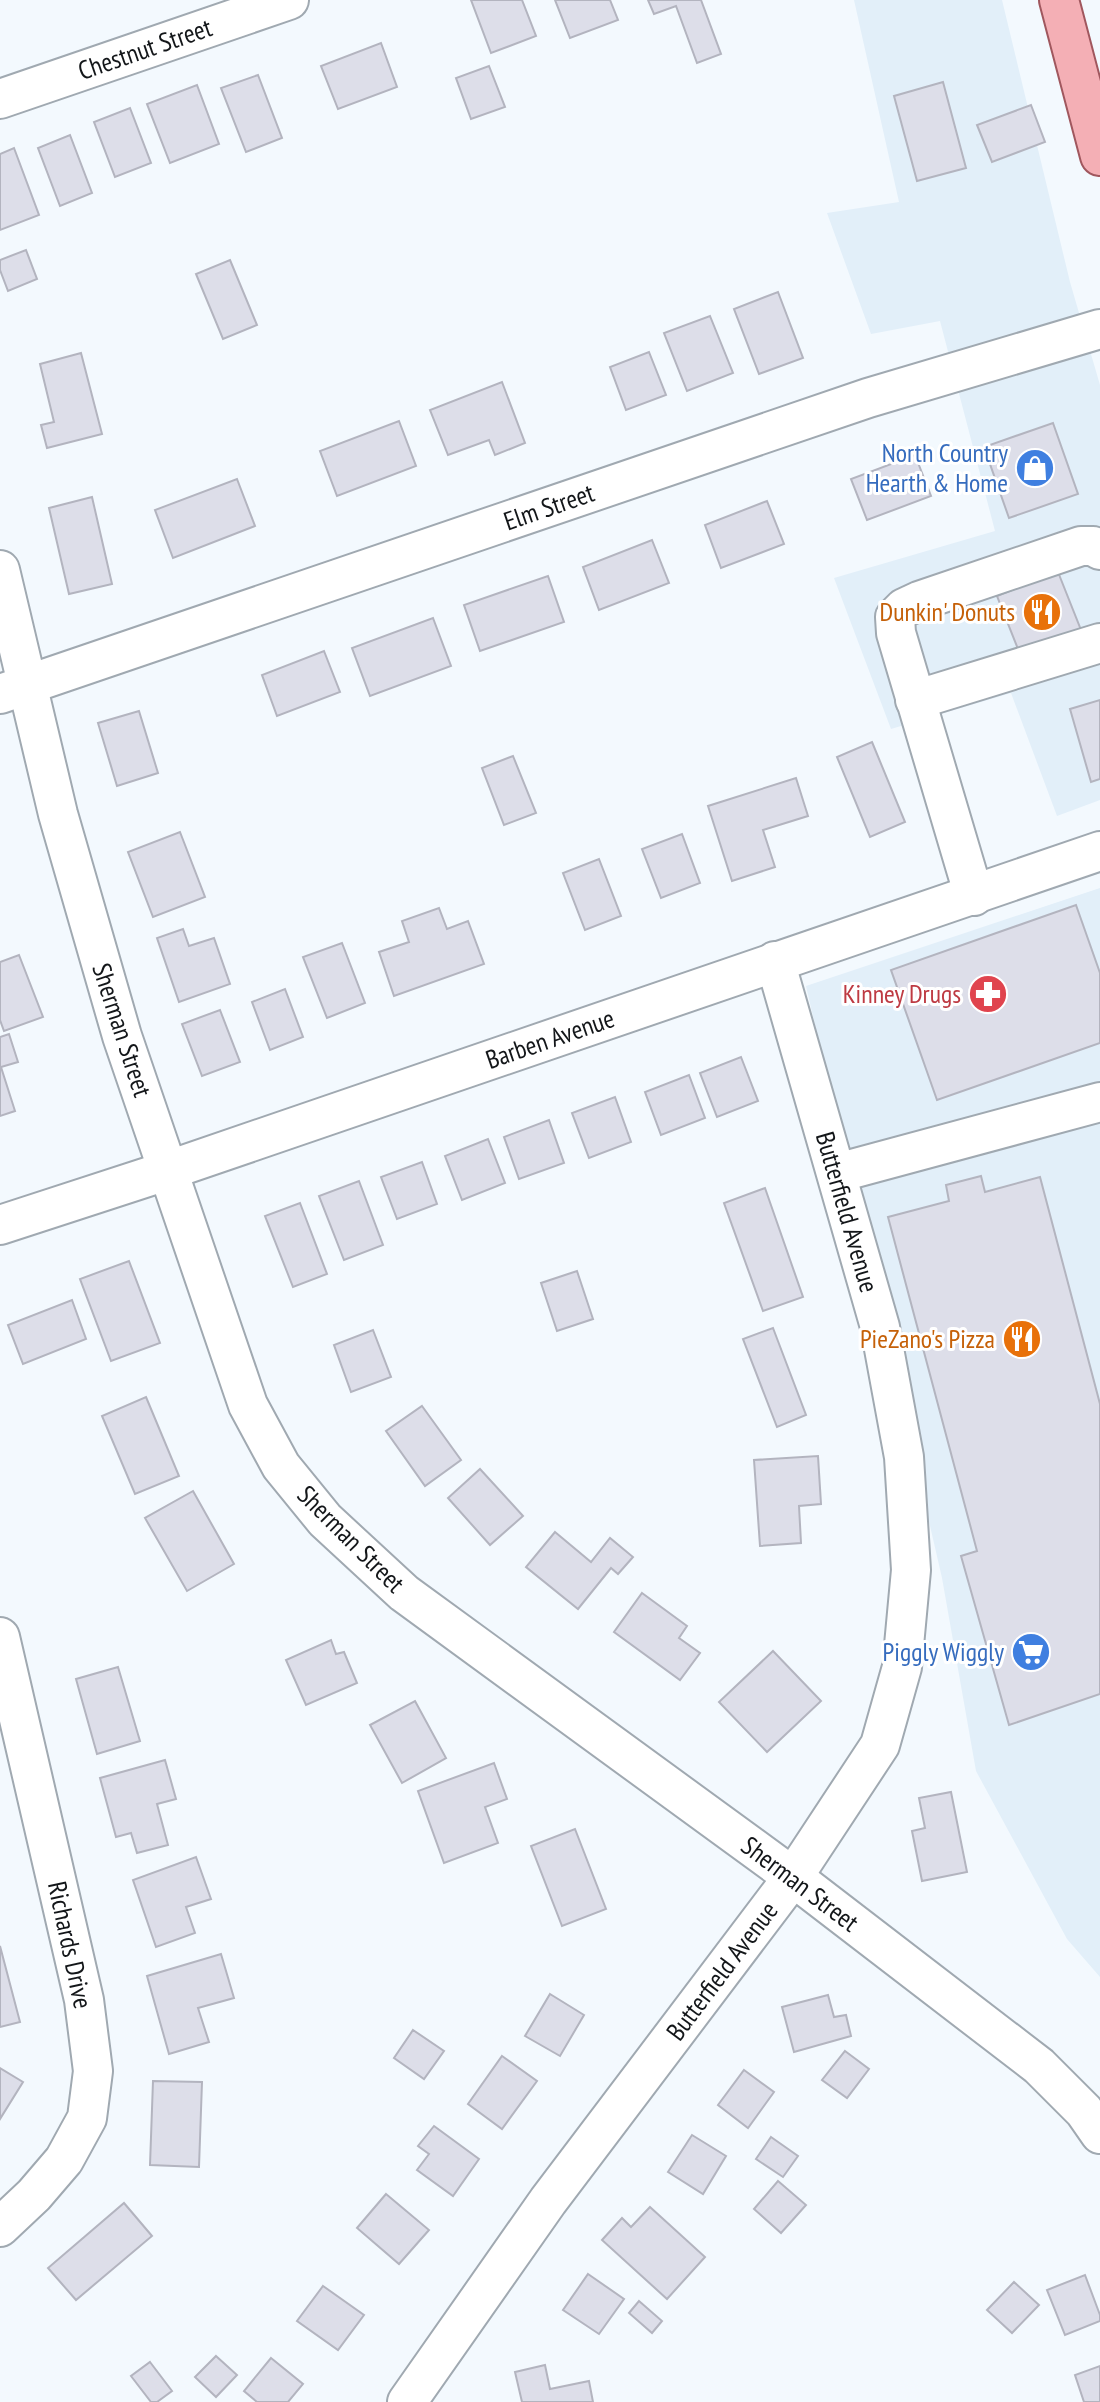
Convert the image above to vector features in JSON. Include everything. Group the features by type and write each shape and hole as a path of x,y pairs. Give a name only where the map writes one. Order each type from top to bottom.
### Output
{"main road":[{"path":"1059,0 1100,156"}],"street":[{"name":"Chestnut Street","path":"0,99 289,0"},
{"name":"Elm Street","path":"14,689 868,398 1100,329"},
{"path":"974,896 896,633 895,617 904,608 919,601 1081,546 1093,546 1100,550"},
{"name":"Sherman Street","path":"0,570 14,689 58,814 122,1036 248,1405 281,1466 325,1520 404,1593 793,1877 1039,2066 1084,2111 1100,2134"},
{"path":"915,700 1100,643"},
{"name":"Barben Avenue","path":"0,1225 169,1170 1100,852"},
{"name":"Butterfield Avenue","path":"407,2402 548,2201 793,1877 880,1745 902,1667 911,1570 904,1457 880,1327 775,961"},
{"path":"837,1173 1100,1102"},
{"name":"Richards Drive","path":"0,1637 84,2000 93,2071 87,2118 64,2160 34,2195 0,2227"}],"shaded area":[{"path":"854,0 1002,0 1070,282 1100,385 1100,800 1057,816 1011,693 891,729 834,578 995,531 940,321 871,334 827,213 899,202"},
{"path":"1100,888 1100,1977 1067,1939 976,1771 942,1578 806,986"}],"building":[{"path":"471,0 522,0 536,36 491,53"},
{"path":"555,0 610,0 618,20 570,38"},
{"path":"648,0 701,0 721,54 697,63 676,6 654,14"},
{"path":"381,43 397,87 338,109 321,66"},
{"path":"489,66 505,107 471,119 456,78"},
{"path":"258,75 282,138 246,152 221,88"},
{"path":"943,82 966,168 917,181 894,96"},
{"path":"197,85 219,144 170,163 147,104"},
{"path":"1031,105 1045,142 992,162 977,125"},
{"path":"130,108 151,163 115,177 94,122"},
{"path":"70,135 92,193 60,206 38,148"},
{"path":"14,148 39,215 0,230 0,154"},
{"path":"26,250 37,279 8,291 0,270 0,260"},
{"path":"230,260 257,325 223,339 196,274"},
{"path":"778,292 803,358 759,374 734,309"},
{"path":"710,316 733,373 687,391 664,333"},
{"path":"649,352 666,395 626,410 610,367"},
{"path":"81,353 102,434 47,448 41,425 54,422 40,364"},
{"path":"502,382 525,443 495,455 489,440 448,455 430,410"},
{"path":"399,421 416,466 337,496 320,451"},
{"path":"1053,423 1078,494 1009,518 984,447"},
{"path":"915,455 931,496 867,520 851,479"},
{"path":"237,479 255,526 173,558 155,510"},
{"path":"92,497 112,584 69,594 49,508"},
{"path":"767,501 784,544 721,568 705,525"},
{"path":"652,540 669,583 599,610 583,567"},
{"path":"1058,572 1081,630 1020,654 997,596"},
{"path":"548,576 564,622 480,651 464,605"},
{"path":"433,618 451,666 370,696 352,648"},
{"path":"324,651 340,692 277,716 262,675"},
{"path":"1100,700 1100,779 1091,782 1070,709"},
{"path":"139,711 158,773 117,786 98,723"},
{"path":"872,742 905,822 870,837 837,757"},
{"path":"513,756 536,813 504,825 482,768"},
{"path":"796,778 808,816 763,830 775,867 732,881 708,806"},
{"path":"180,832 205,897 153,917 128,852"},
{"path":"682,834 700,883 661,898 642,849"},
{"path":"599,859 621,916 585,930 563,873"},
{"path":"1076,905 1100,973 1100,1043 937,1100 891,970"},
{"path":"439,908 447,929 468,921 484,964 394,996 379,952 409,942 402,921"},
{"path":"183,929 189,946 214,938 230,984 179,1002 157,938"},
{"path":"342,943 365,1003 327,1018 303,957"},
{"path":"19,955 43,1017 4,1031 0,1020 0,962"},
{"path":"285,989 303,1037 270,1050 252,1002"},
{"path":"220,1010 240,1062 202,1076 182,1024"},
{"path":"9,1034 18,1062 1,1067 15,1111 0,1116 0,1037"},
{"path":"741,1057 758,1101 717,1117 700,1073"},
{"path":"689,1075 705,1118 661,1135 645,1092"},
{"path":"615,1097 631,1142 589,1158 572,1113"},
{"path":"549,1120 564,1163 519,1179 504,1137"},
{"path":"488,1139 505,1183 462,1200 445,1156"},
{"path":"422,1162 437,1204 397,1219 381,1177"},
{"path":"981,1176 985,1192 1040,1177 1100,1404 1100,1694 1009,1725 961,1556 977,1551 888,1217 949,1201 946,1185"},
{"path":"359,1181 383,1245 344,1260 319,1196"},
{"path":"765,1188 803,1297 763,1311 724,1203"},
{"path":"300,1203 327,1274 293,1287 265,1216"},
{"path":"129,1261 160,1343 111,1361 80,1279"},
{"path":"577,1271 593,1319 557,1331 541,1283"},
{"path":"72,1300 86,1339 23,1364 8,1325"},
{"path":"773,1328 806,1415 777,1427 743,1339"},
{"path":"373,1330 391,1377 351,1392 334,1345"},
{"path":"146,1397 179,1476 135,1494 102,1416"},
{"path":"422,1406 461,1460 425,1486 386,1431"},
{"path":"818,1456 821,1504 799,1506 801,1543 760,1546 754,1460"},
{"path":"480,1469 523,1516 490,1545 448,1498"},
{"path":"193,1491 234,1564 187,1591 145,1518"},
{"path":"555,1532 591,1562 610,1538 633,1557 618,1574 611,1568 578,1609 526,1567"},
{"path":"642,1593 687,1626 679,1638 700,1653 680,1680 614,1632"},
{"path":"331,1640 336,1654 344,1652 357,1683 306,1705 286,1660"},
{"path":"773,1651 821,1701 767,1752 719,1702"},
{"path":"118,1667 140,1741 97,1754 76,1679"},
{"path":"415,1701 446,1758 402,1783 370,1725"},
{"path":"165,1760 176,1799 157,1804 168,1845 137,1853 131,1833 116,1837 100,1778"},
{"path":"494,1763 507,1799 485,1807 498,1843 444,1863 418,1791"},
{"path":"951,1792 967,1872 922,1881 912,1831 925,1828 919,1798"},
{"path":"575,1829 606,1909 562,1926 531,1846"},
{"path":"196,1857 211,1899 186,1907 195,1933 156,1947 133,1880"},
{"path":"0,1946 20,2022 0,2027"},
{"path":"221,1954 234,1998 198,2008 209,2042 169,2054 147,1976"},
{"path":"550,1994 584,2015 560,2056 525,2036"},
{"path":"828,1995 834,2017 846,2015 851,2036 794,2052 782,2007"},
{"path":"413,2030 444,2051 424,2079 394,2058"},
{"path":"845,2051 869,2069 847,2098 822,2080"},
{"path":"502,2056 537,2081 502,2129 468,2104"},
{"path":"0,2068 23,2082 0,2119"},
{"path":"744,2070 774,2092 748,2128 718,2105"},
{"path":"153,2081 202,2082 199,2167 150,2165"},
{"path":"434,2126 479,2159 453,2196 417,2170 429,2154 418,2146"},
{"path":"692,2135 726,2156 703,2194 668,2172"},
{"path":"771,2137 798,2156 783,2177 756,2159"},
{"path":"778,2181 806,2205 781,2233 754,2209"},
{"path":"386,2194 429,2230 399,2264 357,2228"},
{"path":"124,2203 152,2236 76,2300 48,2268"},
{"path":"650,2207 705,2257 667,2299 602,2240 622,2218 631,2227"},
{"path":"588,2274 624,2299 599,2334 563,2310"},
{"path":"1085,2275 1100,2321 1065,2335 1047,2290"},
{"path":"1014,2282 1039,2305 1012,2333 987,2310"},
{"path":"323,2286 364,2315 338,2350 297,2321"},
{"path":"639,2301 662,2321 652,2333 629,2313"},
{"path":"216,2356 237,2375 216,2397 195,2377"},
{"path":"271,2358 303,2384 288,2402 257,2402 244,2391"},
{"path":"150,2362 172,2391 157,2402 151,2402 131,2376"},
{"path":"545,2365 550,2389 589,2381 593,2402 522,2402 515,2372"},
{"path":"1100,2366 1100,2402 1084,2402 1075,2375"}],"place":[{"name":"North Country Hearth & Home","path":"1035,468"},
{"name":"Dunkin' Donuts","path":"1042,612"},
{"name":"Kinney Drugs","path":"988,994"},
{"name":"PieZano's Pizza","path":"1022,1339"},
{"name":"Piggly Wiggly","path":"1031,1652"}]}
